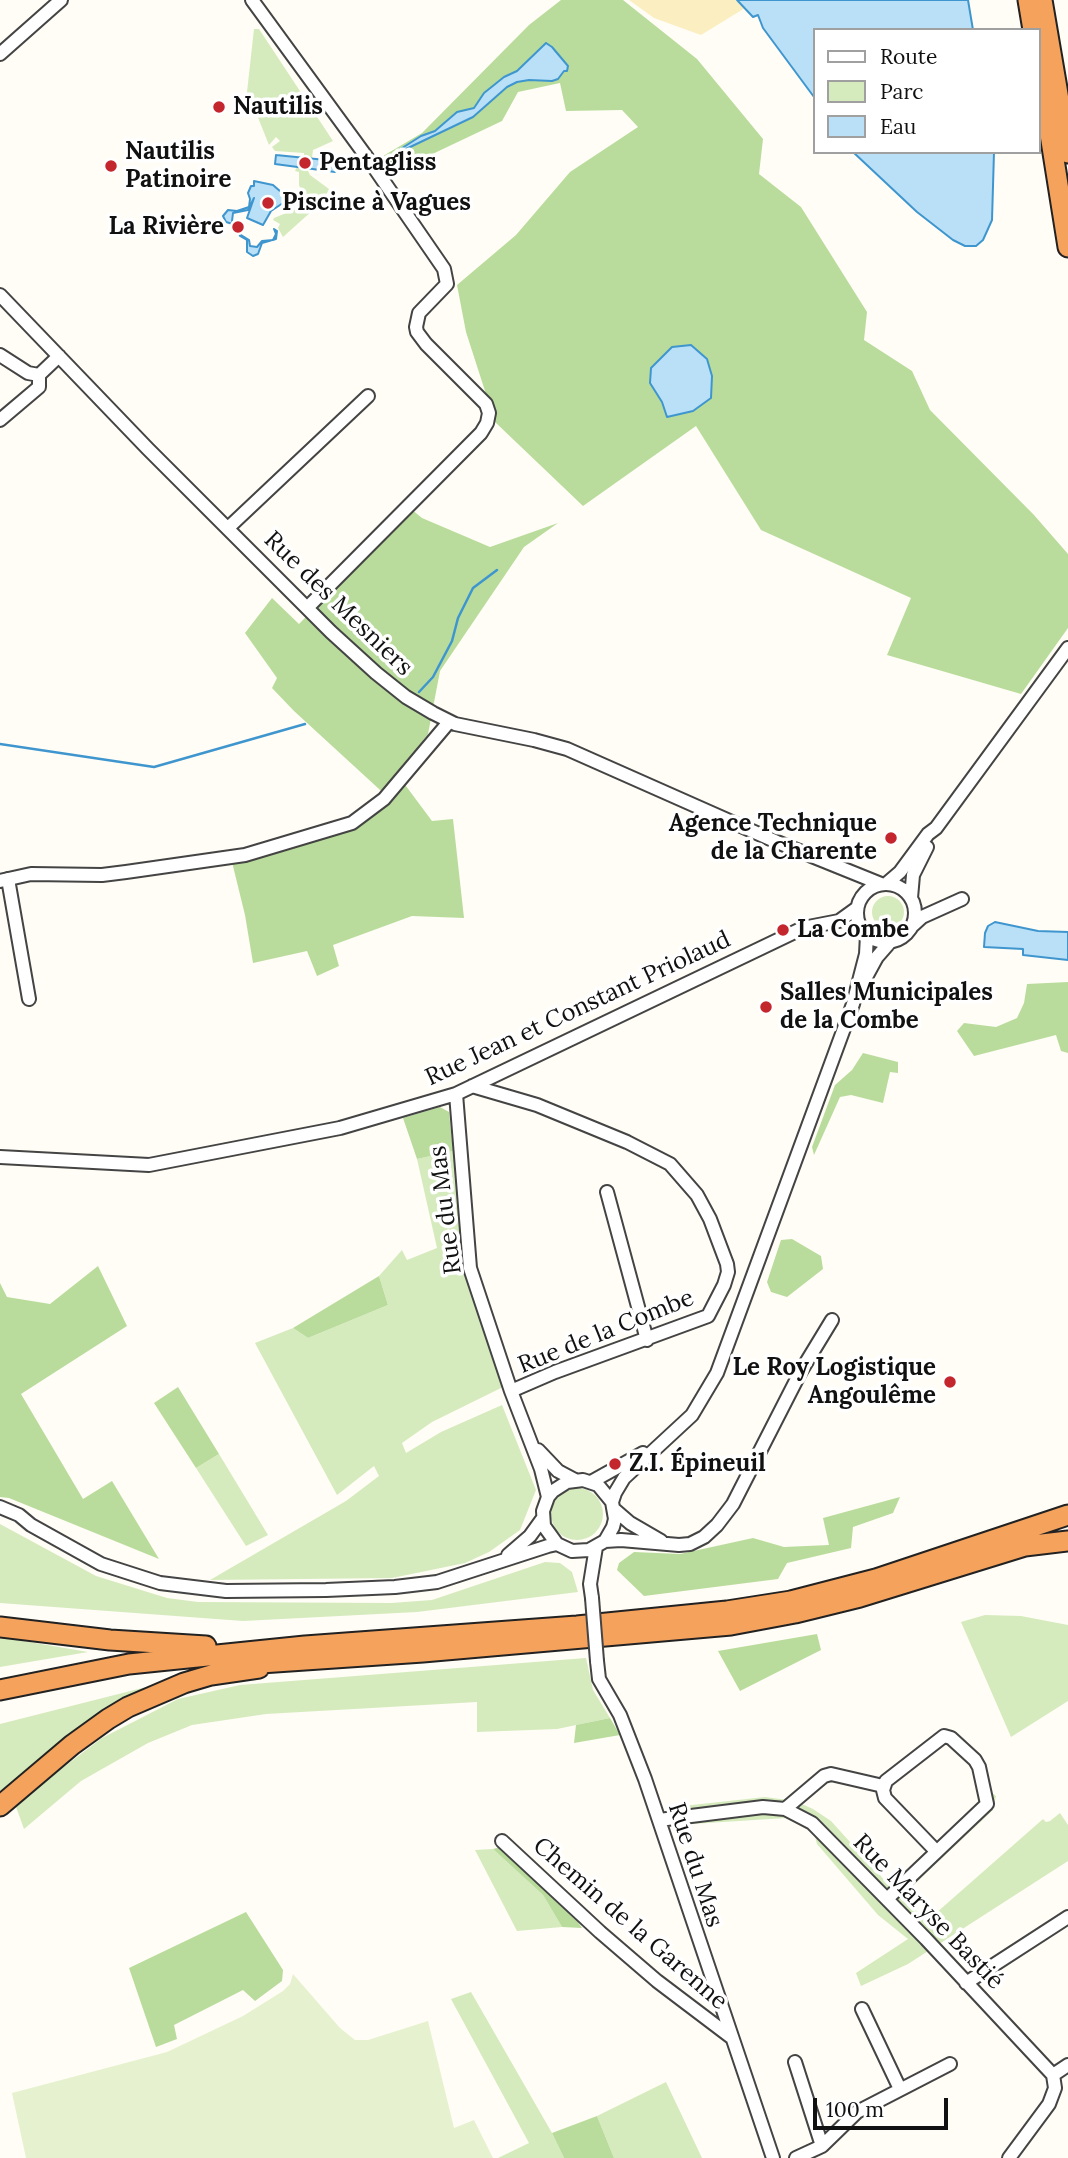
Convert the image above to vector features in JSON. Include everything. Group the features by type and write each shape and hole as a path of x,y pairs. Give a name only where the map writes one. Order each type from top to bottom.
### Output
{"highway":[{"path":"1028,0 1033,28"},
{"path":"1042,0 1068,153"},
{"path":"1040,72 1068,247"},
{"path":"876,1579 1058,1508 1068,1500"},
{"path":"0,1690 129,1664 577,1626 727,1611 791,1601 876,1579 1068,1515"},
{"path":"926,1576 1068,1525"},
{"path":"0,1702 88,1683 183,1670 731,1625 827,1606 1025,1546 1068,1541"},
{"path":"0,1627 110,1640 238,1646 259,1651"},
{"path":"0,1806 83,1737 128,1707 184,1683 211,1675 294,1662"}],"street":[{"path":"0,54 61,0"},
{"path":"252,0 371,163 444,269 447,284 419,313 416,319 417,332 486,404 489,413 481,433 307,608"},
{"name":"Rue des Mesniers","path":"0,295 148,449 346,647 420,706 449,722 568,749 777,842 883,884"},
{"path":"0,355 27,373 39,374"},
{"path":"0,420 39,387 39,374 59,355"},
{"path":"229,528 368,396"},
{"path":"911,928 914,920 912,901 916,867 936,828 1068,648"},
{"path":"29,999 4,880 31,874 114,873 245,855 352,823 384,799 449,722"},
{"path":"859,904 869,890 900,872 936,828"},
{"path":"601,1544 613,1527 615,1493 624,1478 692,1416 717,1373 853,1004 866,954 864,931 856,883 841,867"},
{"path":"883,884 896,886 912,901 938,912"},
{"path":"853,1004 877,957 891,942 905,934 922,917 962,899"},
{"name":"Rue Jean et Constant Priolaud","path":"839,921 859,904"},
{"name":"Rue Jean et Constant Priolaud","path":"0,1157 129,1165 162,1163 340,1128 456,1094 803,928 839,921 853,923 864,931"},
{"path":"864,931 882,942 891,942"},
{"name":"Rue de la Combe","path":"472,1086 537,1105 650,1152 670,1164 697,1195 715,1231 727,1264 728,1272 724,1285 708,1317 555,1372 512,1391"},
{"name":"Rue du Mas","path":"456,1094 470,1268 541,1468 548,1497"},
{"path":"607,1192 647,1340"},
{"path":"543,1518 547,1533 557,1544 572,1551 581,1552 621,1539 690,1544 704,1537 733,1504 801,1371 832,1320"},
{"name":"Rue du Mas","path":"529,1438 553,1466 575,1480"},
{"path":"591,1482 659,1446"},
{"path":"503,1560 530,1536 543,1518 548,1497 560,1485 575,1480 591,1482 604,1490 613,1506 647,1534 668,1544"},
{"path":"0,1507 19,1515 31,1525"},
{"path":"0,1514 31,1525 81,1553 125,1573 160,1584 202,1590 395,1587 457,1577 557,1544"},
{"name":"Rue du Mas","path":"590,1584 601,1544"},
{"name":"Rue du Mas","path":"572,1551 590,1584 599,1679 623,1723 659,1821 773,2158"},
{"path":"883,1786 944,1736 951,1738 975,1760 987,1804 887,1899"},
{"path":"785,1809 824,1776 831,1774 883,1786"},
{"path":"883,1786 885,1798 936,1851"},
{"name":"Rue Maryse Bastié","path":"659,1821 763,1807 785,1809 812,1823 1053,2075"},
{"name":"Chemin de la Garenne","path":"502,1841 649,1975 731,2038"},
{"path":"966,1983 1068,1917"},
{"path":"862,2009 900,2089"},
{"path":"795,2062 821,2146"},
{"path":"796,2158 821,2146 856,2112 950,2064"},
{"path":"1009,2158 1049,2104 1055,2088 1053,2075 1068,2065"}],"green space":[{"path":"561,0 623,0 697,59 763,139 759,174 801,207 867,312 864,340 912,371 930,410 1034,515 1068,554 1068,628 1021,694 887,655 911,598 761,530 696,426 583,506 495,422 466,332 457,285 516,235 570,172 638,127 622,110 566,111 560,83 518,92 502,121 405,167 378,159 422,133 529,25"},
{"name":"Nautilis","path":"254,29 259,29 333,141 313,150 312,158 304,157 304,153 275,151 272,147 280,141 276,137 269,145 255,110 246,101"},
{"name":"Nautilis","path":"297,167 307,169 310,175 329,189 323,201 283,237 278,228 280,224 273,220 274,218 301,207 305,199 299,185 299,172 295,171"},
{"path":"411,509 422,518 490,547 558,523 524,547 440,671 428,734 397,774 432,821 453,819 464,918 412,916 333,945 339,966 317,976 307,951 253,963 232,862 350,829 391,800 272,688 277,678 245,633 272,598 299,624"},
{"path":"888,896 899,901 904,912 899,923 888,928 877,923 872,912 877,901"},
{"path":"1068,982 1068,1053 1061,1051 1056,1035 974,1056 957,1031 964,1023 996,1027 1017,1018 1024,1003 1027,984"},
{"path":"863,1053 898,1062 898,1073 890,1072 883,1103 851,1095 840,1097 814,1155 812,1147 835,1085 852,1070"},
{"path":"440,1107 449,1112 453,1151 417,1159 403,1118"},
{"path":"453,1151 465,1270 503,1387 432,1422 402,1443 406,1453 441,1432 502,1405 536,1490 520,1530 489,1552 465,1563 392,1578 210,1580 346,1501 379,1476 374,1466 337,1495 255,1343 293,1328 308,1338 388,1305 379,1276 402,1250 407,1260 437,1248 417,1159"},
{"path":"792,1239 821,1256 823,1269 787,1297 771,1292 767,1282 781,1240"},
{"path":"98,1266 127,1326 21,1394 83,1499 112,1481 159,1559 9,1498 0,1497 0,1283 7,1297 50,1304"},
{"path":"379,1276 388,1305 308,1338 293,1328"},
{"path":"178,1387 219,1454 196,1468 154,1403"},
{"path":"219,1454 268,1535 246,1546 196,1468"},
{"path":"577,1488 587,1490 595,1496 601,1504 601,1524 595,1532 587,1538 577,1540 567,1538 559,1532 553,1524 551,1514 553,1504 559,1496 567,1490"},
{"path":"900,1497 893,1513 853,1527 851,1548 787,1563 778,1579 644,1596 617,1570 619,1563 634,1552 680,1554 753,1538 784,1547 829,1545 823,1518"},
{"path":"0,1524 96,1576 167,1598 198,1602 391,1603 432,1600 545,1562 560,1563 572,1572 578,1592 417,1612 243,1621 0,1603"},
{"path":"985,1615 1021,1616 1068,1625 1068,1701 1011,1737 961,1622"},
{"path":"817,1634 821,1650 740,1691 718,1651"},
{"path":"0,1637 88,1652 0,1667"},
{"path":"586,1658 593,1690 610,1718 557,1729 477,1732 477,1702 266,1714 192,1725 148,1743 81,1781 24,1829 15,1804 102,1738 178,1699 240,1685"},
{"path":"158,1684 94,1718 0,1791 0,1724"},
{"path":"610,1718 620,1735 574,1743 576,1725"},
{"path":"986,1763 992,1793 996,1796 993,1810 905,1893 905,1900 927,1921 1043,1819 1050,1821 1060,1813 1068,1825 1068,1861 908,1964 861,1986 856,1973 908,1939 878,1915 817,1844 814,1833 786,1818 676,1825 674,1807 765,1797 795,1801 831,1821 887,1883 894,1883 899,1888 987,1804 979,1767"},
{"path":"501,1847 570,1911 582,1928 562,1927 543,1895 493,1849"},
{"path":"493,1849 543,1895 562,1927 517,1931 475,1850"},
{"path":"246,1912 283,1970 282,1981 255,2001 243,1990 174,2025 177,2039 156,2047 129,1968"},
{"path":"293,1974 340,2028 355,2040 368,2040 428,2021 454,2128 474,2120 493,2158 26,2158 12,2093 167,2052 243,2016 283,1991 290,1984"},
{"path":"471,1992 564,2158 498,2158 529,2143 451,1999"},
{"path":"666,2082 702,2158 614,2158 597,2116"},
{"path":"597,2116 614,2158 564,2158 552,2133"}],"sand":[{"path":"629,0 737,0 745,8 701,35 654,18"}],"water":[{"path":"737,0 968,0 973,28 813,28 813,96 763,28 758,15 753,17"},
{"path":"546,43 568,66 567,71 558,79 517,82 507,87 473,117 385,159 421,136 435,131 457,112 474,108 484,93 504,77 517,71"},
{"path":"855,154 994,154 992,220 983,240 976,246 965,246 953,240 917,212"},
{"name":"Pentagliss","path":"276,155 336,161 335,172 275,164"},
{"name":"Piscine à Vagues","path":"254,181 273,185 289,199 271,211 263,225 247,218 254,198 248,210 233,213 232,221 237,224 241,235 249,240 250,246 257,247 262,241 272,240 262,243 258,254 253,256 247,252 247,240 240,236 236,225 226,222 223,216 228,210 237,211 249,207 248,193 251,186 254,186"},
{"path":"691,345 707,359 712,376 711,398 693,411 667,417 662,402 650,383 651,368 672,347"},
{"path":"995,922 1038,931 1068,932 1068,960 1023,955 1023,949 984,947 988,926"}],"waterway":[{"path":"419,692 433,677 452,641 458,618 473,588 497,570"},
{"path":"0,744 154,767 305,724"}],"place":[{"name":"Nautilis","path":"219,107"},
{"name":"Pentagliss","path":"305,163"},
{"name":"Nautilis Patinoire","path":"111,166"},
{"name":"Piscine à Vagues","path":"268,203"},
{"name":"La Rivière","path":"238,227"},
{"name":"Agence Technique de la Charente","path":"891,838"},
{"name":"La Combe","path":"783,930"},
{"name":"Salles Municipales de la Combe","path":"766,1007"},
{"name":"Le Roy Logistique Angoulême","path":"950,1382"},
{"name":"Z.I. Épineuil","path":"615,1464"}]}
